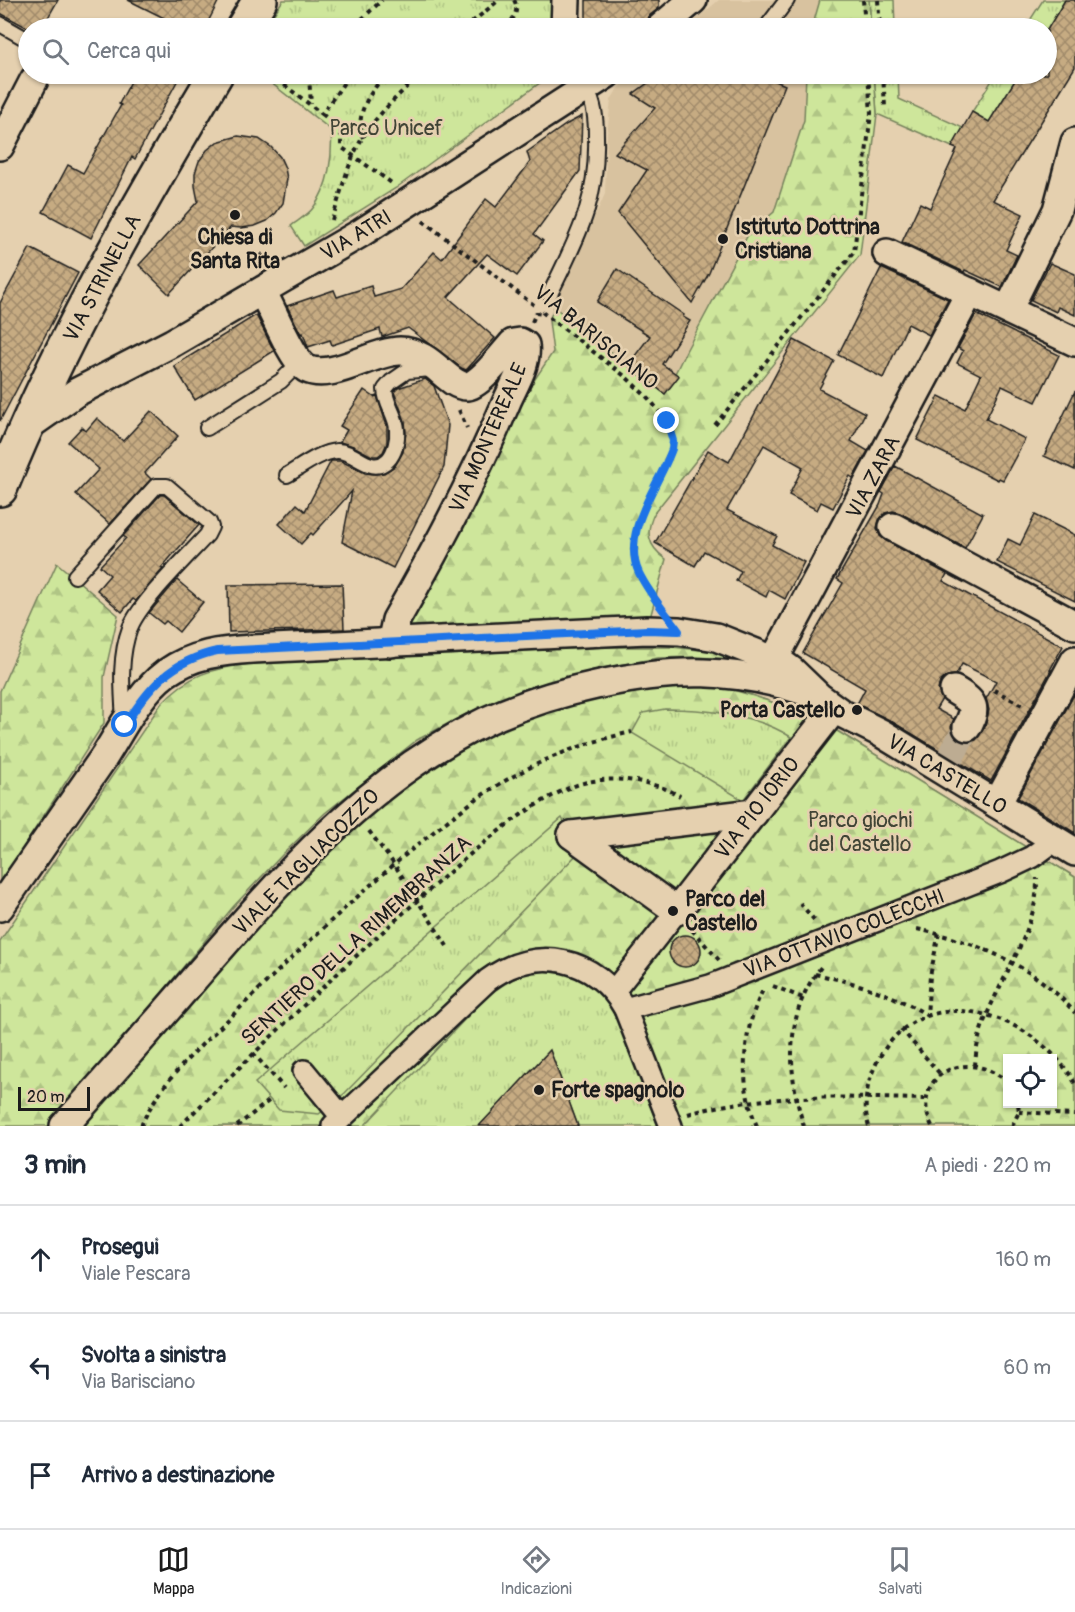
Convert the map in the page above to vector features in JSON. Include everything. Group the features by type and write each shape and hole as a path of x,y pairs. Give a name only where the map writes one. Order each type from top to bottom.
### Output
{"main road":[{"name":"VIA STRINELLA","path":"0,489 27,427 70,381 129,227 210,84"}],"street":[{"path":"565,18 566,0"},
{"path":"672,18 693,0"},
{"path":"3,134 32,84"},
{"name":"VIA ATRI","path":"70,381 172,343 262,291 399,195 581,84"},
{"path":"1008,310 1057,210 1075,142"},
{"path":"887,253 1075,342"},
{"path":"262,291 299,363 310,370 322,372 401,351 419,354 457,384"},
{"name":"VIA ZARA","path":"767,669 970,292"},
{"name":"VIA MONTEREALE","path":"391,643 396,620 446,531 491,439 523,364 526,348 522,342 513,344 472,385 466,387 457,384"},
{"path":"893,527 1075,625"},
{"path":"0,907 159,679 174,668 202,654 253,649 647,630 679,631 716,637 767,669"},
{"path":"997,804 1075,660"},
{"name":"VIALE TAGLIACOZZO","path":"64,1126 266,897 354,811 390,781 438,748 485,722 544,698 620,679 659,673 767,669 827,703"},
{"path":"954,690 970,700 974,706 967,727"},
{"name":"VIA CASTELLO","path":"827,703 850,719 946,764 997,804 1065,846"},
{"name":"VIA PIO IORIO","path":"614,991 754,813 827,703"},
{"path":"675,913 572,835 754,813"},
{"name":"VIA OTTAVIO COLECCHI","path":"626,1009 684,994 730,978 1000,872 1032,857 1065,846"},
{"path":"304,1071 337,1122 488,980 504,969 532,960 562,961 589,971 614,991 626,1009 669,1123"}],"lane":[{"path":"774,18 787,0"},
{"path":"0,24 18,34"},
{"path":"550,294 580,230 594,186 595,116 590,84"},
{"path":"207,428 281,381 299,363"},
{"path":"286,475 326,454 338,451 363,463 375,466 385,464 392,456 396,446 397,428 386,389 391,382 407,372 416,369 429,370 435,366"},
{"path":"75,576 156,486 167,486 211,526 207,535 147,602 131,625 122,667 125,725"}],"path":[{"path":"361,18 382,0"},
{"path":"477,18 499,0"},
{"path":"512,18 517,11 514,0"},
{"path":"863,0 864,18"},
{"path":"879,18 878,0 883,0"},
{"path":"283,84 341,129 341,147 354,156"},
{"path":"310,84 311,105"},
{"path":"322,114 342,84"},
{"path":"363,138 360,123 363,108 379,84"},
{"path":"331,223 354,156 363,138 377,119 410,84"},
{"path":"715,425 854,252 871,113 869,84"},
{"path":"884,84 885,107"},
{"name":"VIA BARISCIANO","path":"354,156 545,314 639,388 660,410 667,421 673,441 672,449 640,521 635,551 639,572 646,586 679,631"},
{"path":"522,342 536,314 545,314 549,309 550,294"},
{"path":"457,384 450,392 467,428 491,439"},
{"path":"990,688 1045,717"},
{"path":"141,1126 163,1090 198,1051 283,966 394,864 490,790 523,771 584,744 632,732"},
{"name":"SENTIERO DELLA RIMEMBRANZA","path":"180,1126 306,1001 461,862 516,819 574,786 600,780 626,780 668,790 687,800"},
{"path":"354,811 394,864 447,946"},
{"path":"975,1066 986,1015 1013,962 1034,905 1037,880 1032,857"},
{"path":"675,913 708,946 730,978"},
{"path":"911,927 939,933 1013,962 1048,985 1075,1012"},
{"path":"927,1015 930,976 939,933"},
{"path":"804,1126 796,1098 791,1044 795,1021 803,998 825,962"},
{"path":"815,975 874,988 909,1003 927,1015"},
{"path":"757,1126 749,1102 745,1061 751,1019 766,983 803,998"},
{"path":"869,1126 865,1098 870,1076 880,1055 901,1029 927,1015 954,1010 986,1015 1029,1034 1060,1061 1075,1083"},
{"path":"901,1029 941,1075"},
{"path":"254,1053 284,1088"},
{"path":"932,1126 928,1118 925,1099 927,1091 941,1075 951,1070 975,1066 1003,1078"},
{"path":"669,1123 702,1110 749,1102 796,1098 925,1099"},
{"path":"237,1126 270,1100"},
{"path":"1012,1126 1019,1112 1018,1108"},
{"path":"1019,1112 1075,1115"}],"shaded area":[{"path":"719,0 869,0 870,18 698,18"},
{"name":"Istituto Dottrina Cristiana","path":"623,84 875,84 877,114 860,255 716,434 554,307 605,194 607,134 611,100"}],"green space":[{"path":"283,0 553,0 552,18 271,18"},
{"path":"820,0 869,0 870,18 815,18"},
{"path":"869,0 894,0 895,18 870,18"},
{"path":"1043,0 1065,0 1054,18 1031,18"},
{"name":"Parco Unicef","path":"273,84 538,84 396,188 304,246 291,226 311,211 323,190 330,160 331,130"},
{"path":"806,84 875,84 877,114 860,255 655,512 650,526 650,538 655,549 666,559 650,618 402,631 456,538 490,472 519,403 553,352 549,321 554,307 665,394 749,233 774,212 804,120"},
{"path":"875,84 898,84 899,99 963,128 952,147 877,114"},
{"path":"990,84 1013,84 989,122 972,112"},
{"path":"57,563 118,615 104,677 104,723 0,883 0,691"},
{"path":"606,647 672,647 709,651 747,660 694,657 658,658 602,668 530,687 470,712 417,740 325,813 283,854 233,907 49,1126 0,1126 0,941 161,704 181,686 212,671 250,664"},
{"name":"Parco del Castello","path":"701,683 754,696 804,715 837,731 1075,877 1075,1126 658,1126 613,1010 600,992 585,979 569,972 552,970 535,971 518,977 484,999 364,1126 84,1126 239,945 317,863 400,790 460,752 510,725 577,703 664,685","holes":["665,709 697,710 746,718 777,729 791,737 743,800 632,733 643,713","562,818 580,851 345,1093 319,1114 279,1110 255,1083"]},
{"name":"Parco del Castello","path":"735,689 807,715 837,731 1075,877 1075,1126 578,1126 551,1053 479,1126 84,1126 400,790 460,752"}],"building":[{"path":"0,0 58,0 48,18 18,18 18,23 0,13"},
{"path":"128,0 219,0 210,18 164,18"},
{"path":"586,0 659,0 659,8 648,18 586,18"},
{"path":"1065,0 1075,0 1075,67 993,200 1023,214 1006,250 1017,255 1002,287 965,270 964,272 902,242 920,203 930,208 957,149 952,147 972,112 989,122 1013,84 1057,84 1057,18 1054,18"},
{"path":"130,84 176,84 135,159 132,157 91,238 43,212 68,165 83,173 121,105 119,104"},
{"path":"646,84 785,85 709,273 692,303 618,213 647,170 615,153 655,108 633,94"},
{"path":"582,116 580,171 534,234 543,241 517,276 487,254 448,297 495,338 466,370 408,328 382,337 380,329 332,345 330,340 308,347 303,333 301,334 287,306 334,290 337,297 371,286 374,297 401,289 434,252 442,259 486,199 496,207 530,162 527,152"},
{"name":"Chiesa di Santa Rita","path":"238,136 259,139 280,157 287,179 283,203 267,221 255,226 231,227 169,294 139,265 198,201 195,173 199,161 207,150 217,142"},
{"path":"30,248 78,273 0,421 0,303"},
{"path":"1050,263 1075,274 1075,315 1058,307 1056,312 1031,300"},
{"path":"881,268 948,299 929,335 908,324 883,378 838,355"},
{"path":"617,269 690,321 662,364 679,376 665,394 628,365 650,336 597,302"},
{"path":"976,314 1059,355 1036,402 1002,386 986,419 1025,439 1003,480 999,478 998,480 917,440 939,396 965,409 981,375 957,363 963,351 958,348"},
{"path":"256,315 274,351 195,400 174,366"},
{"path":"794,340 834,361 819,389 865,413 851,441 868,451 853,478 850,476 833,508 821,502 817,510 789,495 803,467 764,445 727,510 777,536 772,545 804,562 785,599 769,590 766,597 736,581 741,571 704,551 695,566 655,543 708,450 729,462"},
{"path":"425,379 434,386 448,425 444,467 393,568 342,542 352,491 313,535 311,533 301,544 279,524 297,504 305,511 331,461 341,461 365,473 374,474 384,473 395,466 403,452 406,433 405,421 394,392 398,388"},
{"path":"364,390 374,397 377,396 387,426 387,443 383,452 378,456 372,456 340,442 347,430 340,426"},
{"path":"1075,391 1075,470 1044,456"},
{"path":"151,411 178,436 145,473 151,479 110,524 76,494 99,469 68,442 82,427 86,431 97,418 123,441"},
{"path":"895,466 983,514 965,548 893,511 885,513 879,520 877,528 880,536 886,541 947,574 943,581 1063,646 991,781 889,720 857,704 865,689 803,653 843,583 837,579 880,505 884,494 881,492","holes":["962,664 996,681 986,699 989,710 985,727 976,740 968,743 960,741 954,736 951,727 954,719 936,709 942,699 938,690 940,682 947,676 956,675"]},
{"path":"160,495 164,495 199,525 161,568 163,569 136,601 133,599 122,612 97,590 110,575 100,566"},
{"path":"1035,515 1075,535 1075,601 997,562 1008,539 1020,545"},
{"path":"177,580 203,602 179,632 166,621 163,624 149,613"},
{"path":"342,584 344,629 229,632 228,585"},
{"path":"1075,693 1075,833 1018,798"},
{"path":"685,935 696,940 701,951 696,962 685,967 674,962 669,951 674,940"},
{"name":"Forte spagnolo","path":"550,1050 578,1126 479,1126"}],"tunnel":[{"path":"950,758 967,727"}],"place":[{"name":"Chiesa di Santa Rita","path":"235,215"},
{"name":"Istituto Dottrina Cristiana","path":"723,239"},
{"name":"Porta Castello","path":"857,710"},
{"name":"Parco del Castello","path":"673,911"},
{"name":"Forte spagnolo","path":"539,1090"}],"route":[{"path":"125,725 152,687 166,673 202,654 217,651 647,630 679,631 646,586 635,562 636,531 672,449 673,441 667,421"}],"park label":[{"name":"Parco giochi del Castello","path":"860,832"}]}
